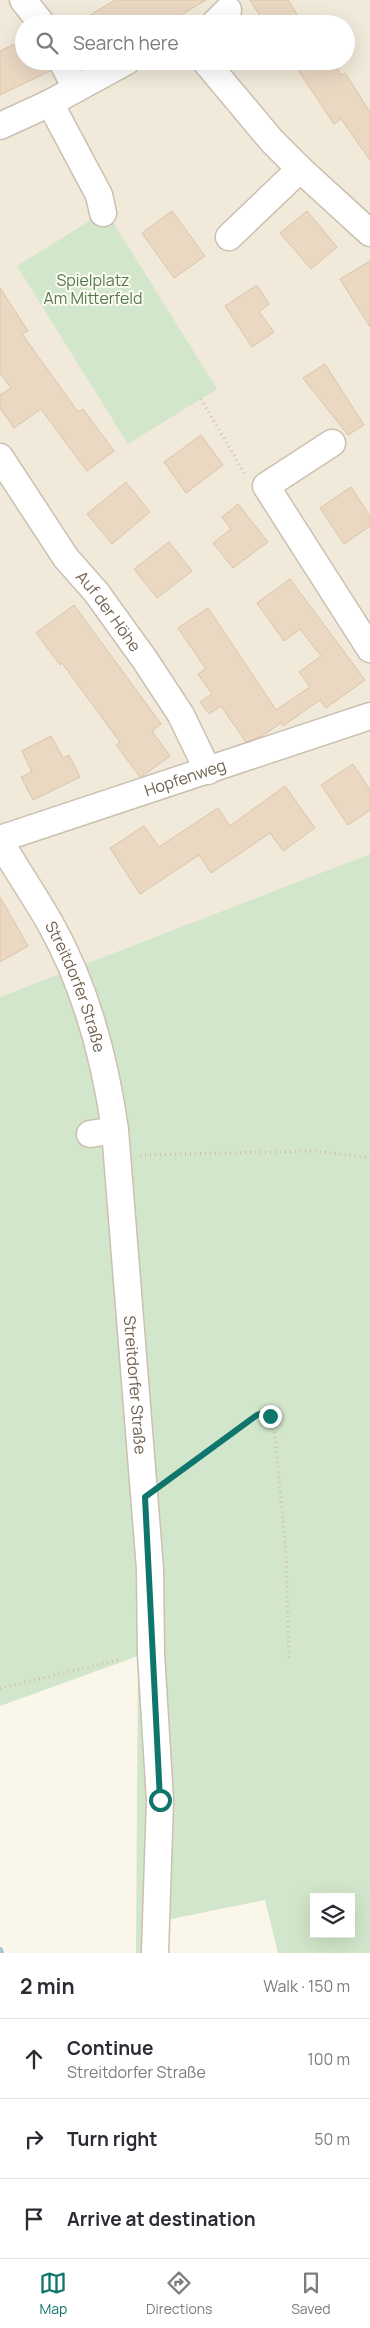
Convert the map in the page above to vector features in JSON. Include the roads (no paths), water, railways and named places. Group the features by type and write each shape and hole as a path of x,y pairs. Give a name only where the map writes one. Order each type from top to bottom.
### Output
{"street":[{"path":"23,0 35,15"},
{"path":"66,70 76,89"},
{"path":"0,126 50,103 111,70"},
{"path":"212,70 257,125 300,169 370,233"},
{"path":"50,103 99,195 103,213"},
{"path":"229,237 300,169"},
{"path":"332,443 266,486 370,649"},
{"name":"Auf der Höhe","path":"0,457 61,550 96,592 145,660 181,715 208,771"},
{"name":"Hopfenweg","path":"0,841 370,716"},
{"name":"Streitdorfer Straße","path":"0,841 50,923 78,983 108,1078 103,1132 130,1157 141,1498 160,1800 155,1953"}],"park label":[{"name":"Spielplatz Am Mitterfeld","path":"93,289"}]}
